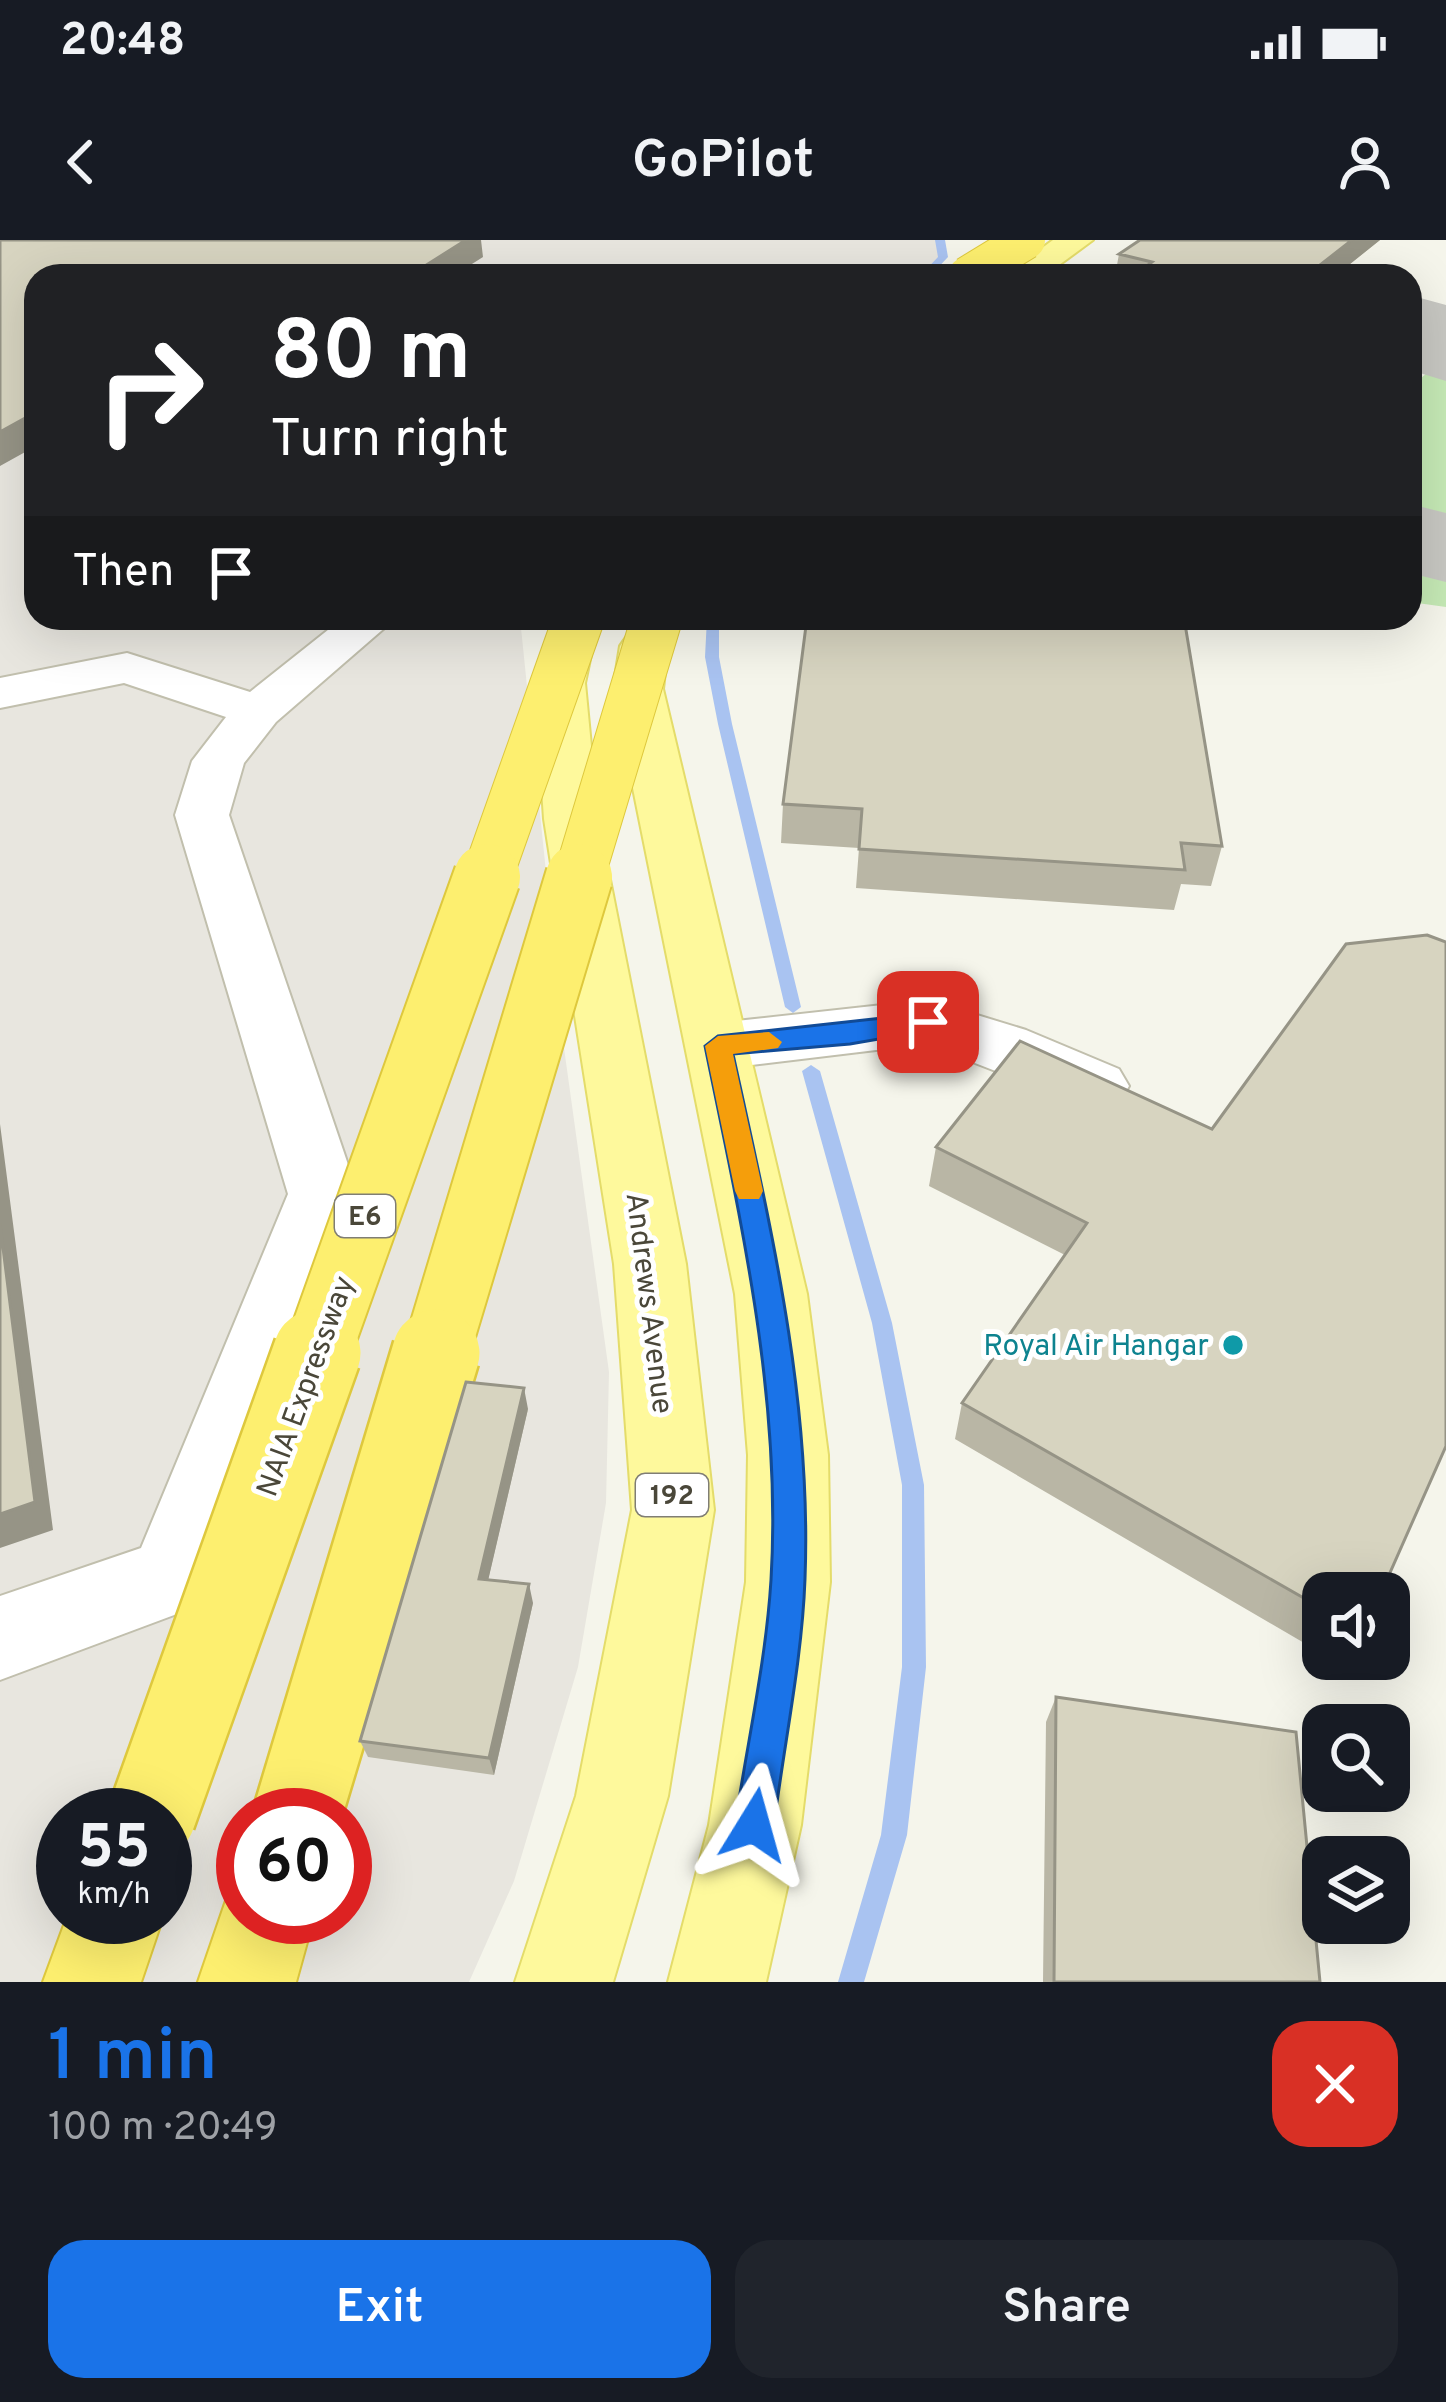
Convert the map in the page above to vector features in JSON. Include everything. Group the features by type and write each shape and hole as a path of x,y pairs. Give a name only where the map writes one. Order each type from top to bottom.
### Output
{"highway":[{"path":"986,264 1032,250"},
{"path":"995,264 1032,250"},
{"name":"NAIA Expressway","path":"162,1788 573,630"},
{"path":"305,1788 653,630"},
{"path":"92,1982 105,1944"},
{"path":"247,1982 258,1944"}],"main road":[{"name":"Andrews Avenue","path":"564,1982 622,1796 673,1510 650,1264 571,819 560,683 574,630"},
{"path":"646,630 638,689 771,1294 788,1455 788,1582 754,1825 716,1982"}],"lane":[{"path":"0,1638 171,1576 323,1195 202,815 218,760 258,711 357,630"},
{"path":"0,693 128,668 258,711"},
{"path":"718,1046 850,1035 928,1022 1004,1046 1154,1112"}],"shaded area":[{"path":"0,240 940,240 943,257 936,264 24,264 24,630 521,630 564,1048 609,1372 606,1503 578,1667 514,1881 469,1982 0,1982"}],"green space":[{"path":"1437,365 1446,375 1446,534 1422,527 1422,377"},
{"path":"1422,557 1446,564 1446,607 1422,604"}],"building":[{"path":"0,240 466,240 428,264 24,264 24,419 0,432"},
{"path":"1140,240 1352,240 1321,264 1149,264 1119,254"},
{"path":"805,630 1186,630 1222,846 1181,843 1185,870 859,849 862,809 783,804"},
{"name":"Royal Air Hangar","path":"1427,935 1446,942 1446,1446 1390,1572 1302,1572 1302,1597 962,1403 1087,1223 936,1147 1020,1041 1212,1129 1346,944"},
{"path":"0,1224 35,1502 0,1514"},
{"path":"466,1382 524,1388 479,1579 529,1584 489,1758 360,1741"},
{"path":"1056,1697 1296,1732 1306,1836 1302,1836 1302,1944 1316,1944 1320,1982 1054,1982"}],"waterway":[{"path":"936,264 943,257 940,240"},
{"path":"713,630 712,657 725,724 793,1007"},
{"path":"811,1071 882,1323 913,1485 914,1667 894,1835 851,1982"}],"taxiway":[{"path":"1422,331 1446,353"},
{"path":"1422,541 1446,548"}],"slow traffic":[{"path":"749,1191 718,1046 769,1042"}],"place":[{"name":"Royal Air Hangar","path":"1233,1345"}],"route":[{"path":"754,1825 788,1582 788,1455 771,1294 718,1046 850,1035 928,1022"}]}
